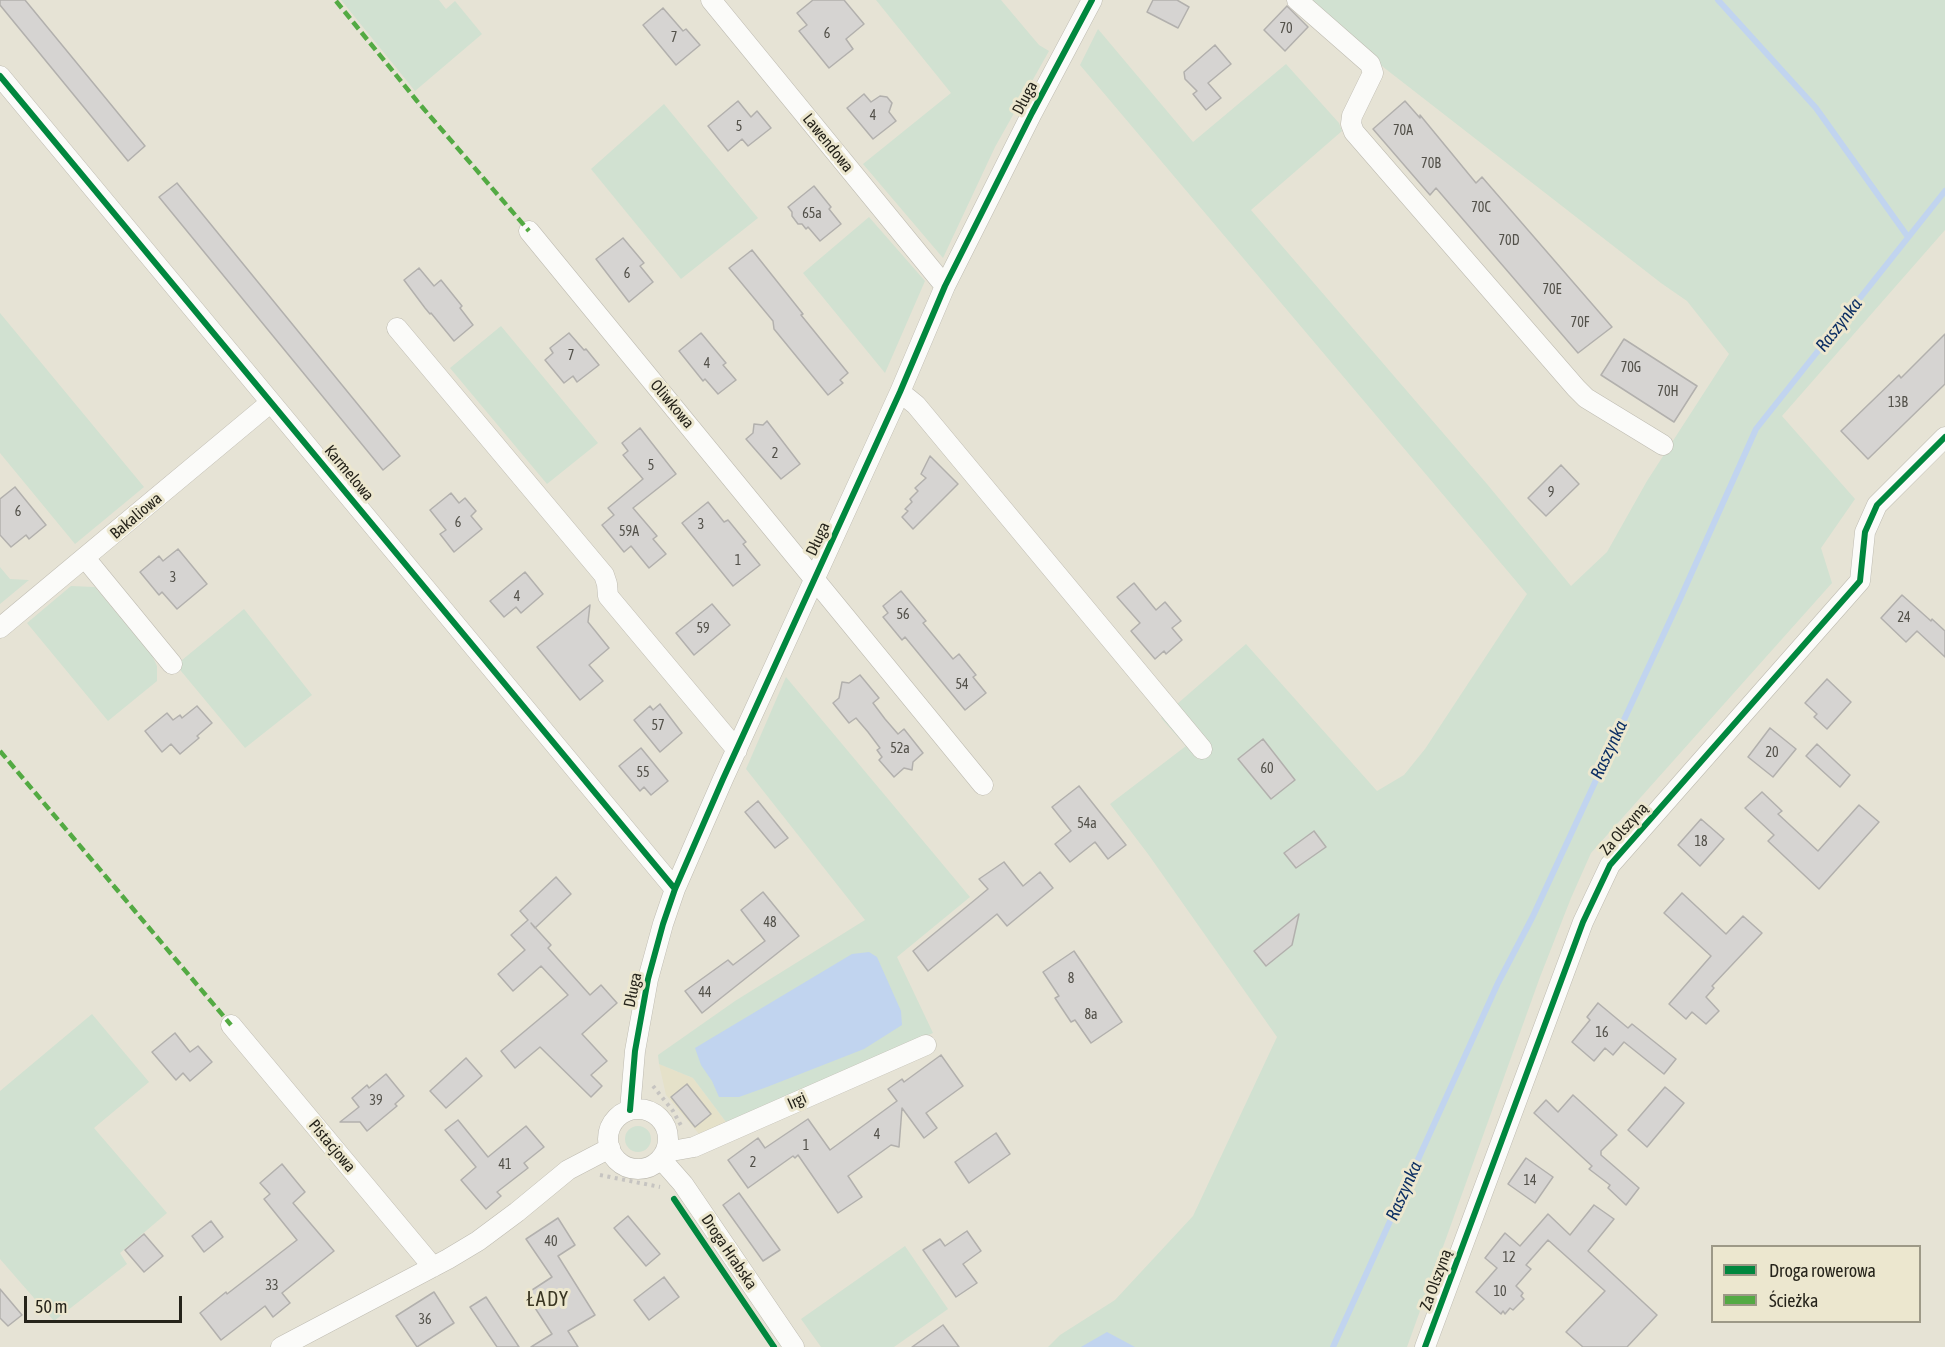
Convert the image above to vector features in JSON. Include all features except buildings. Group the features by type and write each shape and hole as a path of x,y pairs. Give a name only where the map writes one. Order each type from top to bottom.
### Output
{"street":[{"name":"Lawendowa","path":"711,0 945,286"},
{"name":"Długa","path":"630,1110 635,1051 648,979 675,889 900,392 945,286 1092,0"},
{"path":"1297,0 1370,64 1373,73 1352,116 1351,124 1354,132 1576,388 1586,398 1663,446"},
{"name":"Karmelowa","path":"0,76 675,889"},
{"name":"Oliwkowa","path":"528,231 983,785"},
{"path":"397,328 604,575 608,584 608,596 737,750"},
{"path":"900,392 916,405 1202,749"},
{"name":"Bakaliowa","path":"0,628 270,403"},
{"name":"Za Olszyną","path":"1425,1347 1584,922 1610,865 1860,581 1865,532 1877,505 1945,437"},
{"path":"85,558 172,664"},
{"name":"Pistacjowa","path":"231,1025 433,1268"},
{"name":"Irgi","path":"663,1155 694,1147 926,1045"},
{"path":"630,1110 650,1111 664,1122 669,1139 663,1155 650,1167 631,1168 622,1164 615,1158 610,1148 609,1130 621,1114 630,1110"},
{"path":"281,1347 433,1268 478,1241 568,1170 610,1148"},
{"name":"Droga Hrabska","path":"663,1155 794,1347"}],"path":[{"path":"648,1078 673,1112 694,1147"},
{"path":"592,1174 660,1187 669,1192"}],"shaded area":[{"path":"659,1064 693,1078 726,1122 699,1134 666,1095"}],"green space":[{"path":"341,0 439,0 446,9 455,1 482,34 415,91"},
{"path":"876,0 1001,0 1039,45 1049,51 995,147 943,258 863,164 951,93"},
{"path":"1305,0 1945,0 1945,230 1782,416 1855,499 1821,548 1832,583 1591,853 1540,977 1407,1347 1048,1347 1060,1335 1115,1300 1193,1216 1277,1037 1110,804 1186,746 1161,718 1246,644 1377,791 1404,775 1425,749 1527,594 1080,65 1098,29 1193,142 1286,64 1339,123 1342,131 1251,210 1487,484 1571,586 1607,552 1647,481 1729,354 1687,301 1369,56"},
{"path":"664,104 758,218 681,279 591,169"},
{"path":"869,217 925,281 885,373 803,273"},
{"path":"0,313 144,487 75,544 0,453"},
{"path":"501,326 598,443 547,484 450,368"},
{"path":"0,567 10,579 29,580 0,604"},
{"path":"71,586 95,587 152,655 157,666 157,681 108,721 27,623"},
{"path":"244,609 312,695 245,748 176,665"},
{"path":"786,677 970,897 897,957 933,1033 726,1122 693,1078 659,1064 658,1055 735,1001 865,920 746,769"},
{"path":"92,1014 149,1082 94,1128 167,1213 120,1253 127,1264 54,1321 0,1259 0,1091"},
{"path":"638,1126 647,1130 651,1139 647,1148 638,1152 629,1148 625,1139 629,1130"},
{"path":"905,1246 948,1309 894,1347 821,1347 801,1319"}],"water":[{"path":"869,952 877,957 901,1011 902,1025 864,1049 739,1097 719,1097 701,1065 695,1048 852,954"},
{"path":"1107,1332 1135,1347 1081,1347"}],"waterway":[{"path":"1718,0 1816,108 1908,237"},
{"name":"Raszynka","path":"1333,1347 1498,983 1533,916 1756,429 1945,191"}],"marked path":[{"path":"336,1 417,101 529,231"},
{"path":"0,751 231,1025"}],"cycle path":[{"path":"630,1110 635,1051 648,979 675,889 900,392 945,286 1092,0"},
{"path":"0,76 675,889"},
{"path":"1425,1347 1583,922 1610,865 1860,581 1865,532 1877,505 1945,437"},
{"path":"674,1199 774,1347"}],"district":[{"name":"ŁADY","path":"548,1300"}]}
